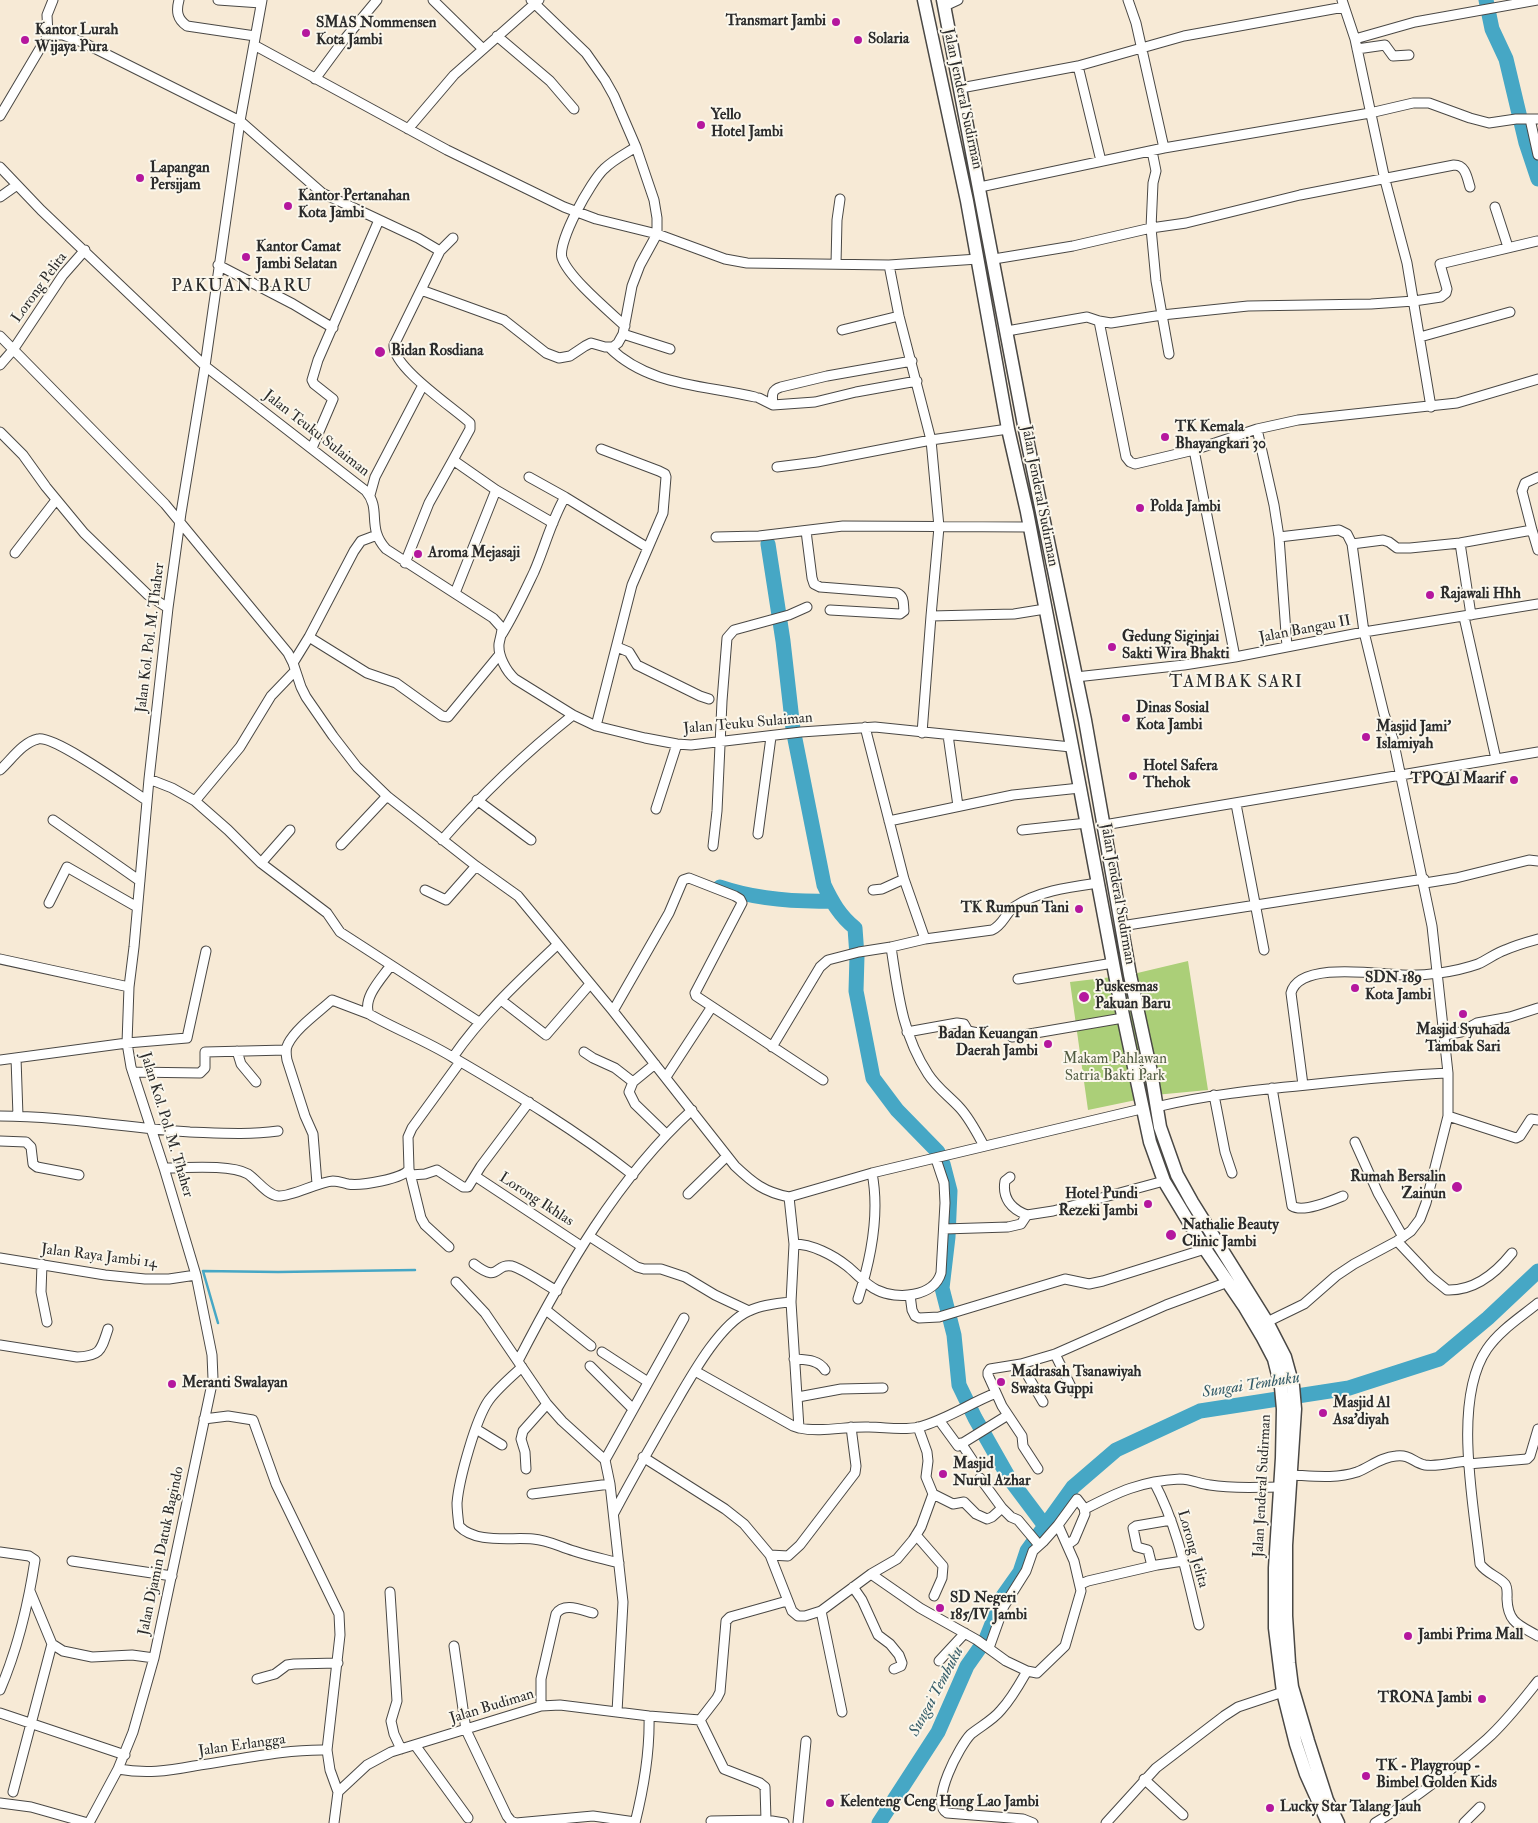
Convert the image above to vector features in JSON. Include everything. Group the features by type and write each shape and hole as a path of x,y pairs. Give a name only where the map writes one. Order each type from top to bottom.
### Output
{"highway":[{"name":"Jalan Jenderal Sudirman","path":"924,0 978,259 1008,429 1027,512 1112,963 1150,1142 1164,1181 1205,1249 1228,1282 1267,1322 1285,1357 1291,1475 1286,1545 1286,1616 1292,1687 1306,1774 1328,1823"},
{"name":"Jalan Jenderal Sudirman","path":"944,3 1015,378 1076,677 1156,1107 1166,1145 1177,1175 1249,1303 1287,1386"},
{"path":"1000,381 1015,378"},
{"path":"1027,512 1042,509"},
{"path":"1050,635 1067,632"},
{"path":"1122,1012 1137,1003"},
{"name":"Jalan Jenderal Sudirman","path":"1289,1409 1280,1487 1274,1616 1283,1692 1302,1742 1338,1823"}],"street":[{"path":"0,116 48,34 47,15 53,0"},
{"path":"179,0 176,9 181,22 187,26 254,40 315,79 408,129 521,186 576,212 596,219 657,234 736,262 888,265 978,259"},
{"path":"218,0 262,2"},
{"path":"315,79 377,0"},
{"path":"432,0 483,49"},
{"path":"944,3 958,0"},
{"path":"1128,0 1136,23 1164,148"},
{"path":"1355,38 1415,22 1538,0"},
{"path":"408,129 454,76 535,1 586,53 614,96 636,147 656,209 657,234 640,265 632,286 624,330 616,345 609,347 591,343 567,358 554,357 546,353 504,320 421,290"},
{"name":"Jalan Kol. Pol. M. Thaher","path":"196,1275 133,1072 127,1043 129,987 138,907 148,779 168,608 240,121 262,2"},
{"path":"960,88 1078,66 1184,36 1343,4 1355,38 1385,180 1407,262 1431,407"},
{"path":"48,34 63,35 82,42 240,121 315,188 330,197 418,238 440,251"},
{"path":"497,36 550,81 574,109"},
{"path":"1357,49 1383,44 1388,46 1393,56 1409,55"},
{"path":"1078,66 1101,161"},
{"path":"980,187 1152,150 1421,102 1437,105 1481,122 1497,123 1516,119 1532,119 1538,155"},
{"path":"636,147 604,169 593,183 576,212 561,249 562,259 580,282 624,330 670,349"},
{"path":"1152,150 1156,171 1153,183 1152,228 1156,281 1169,354"},
{"path":"994,260 1073,246 1152,228 1186,223 1300,195 1458,165 1464,168 1470,187"},
{"name":"Jalan Teuku Sulaiman","path":"0,167 205,366 370,495 373,502 374,526 377,535"},
{"path":"0,197 17,185"},
{"path":"836,264 836,228 840,199"},
{"path":"1495,207 1508,247"},
{"path":"312,448 333,402 332,397 314,384 312,380 318,360 379,220"},
{"path":"405,563 429,503 471,424 423,385 400,360 394,348 440,251 453,238"},
{"path":"1007,331 1086,317 1111,323 1162,315 1248,306 1371,304 1441,297 1446,293 1447,289 1440,264 1537,241"},
{"name":"Lorong Pelita","path":"0,365 13,350 63,275 85,250"},
{"path":"218,265 292,304 332,328"},
{"path":"888,265 931,440 939,527 922,733"},
{"path":"1420,337 1510,312"},
{"path":"842,330 899,316"},
{"path":"1099,321 1128,460 1135,464 1194,450 1257,429 1315,418 1457,403 1536,383"},
{"path":"0,336 180,521 282,646 294,667 306,697 356,766 387,796 476,866 518,896 557,946 613,1011 735,1166 754,1184 777,1195 789,1197 872,1172 1142,1109"},
{"path":"609,347 623,360 657,378 757,398 773,405 816,402 856,392 916,381"},
{"path":"773,405 772,394 775,389 781,387 828,376 912,361"},
{"path":"370,495 375,477 423,385"},
{"path":"777,466 817,462 931,440 1008,429"},
{"path":"1257,429 1274,505 1287,647"},
{"path":"0,432 23,455 56,500 95,545 148,595 168,608"},
{"path":"596,726 632,585 663,513 666,475 601,449"},
{"path":"1194,450 1235,657"},
{"path":"453,460 496,490 553,523"},
{"path":"529,477 648,548"},
{"path":"1538,477 1525,482 1522,489 1538,550"},
{"path":"455,593 496,490"},
{"path":"502,634 513,616 534,572 565,497"},
{"path":"15,553 56,500"},
{"path":"716,537 750,537 843,526 1029,527"},
{"path":"1267,1322 1304,1304 1336,1276 1411,1231 1420,1219 1426,1203 1448,1116 1448,1073 1445,1035 1432,926 1393,739 1384,714 1364,632 1352,544 1347,534 1339,530 1278,537"},
{"path":"1352,544 1383,540 1399,548 1460,543 1532,530"},
{"path":"806,531 812,578 816,586 897,593 901,595 903,600 904,611 900,614 830,610"},
{"path":"195,801 240,747 272,696 294,667 309,637 354,551 361,541 377,535 386,549 493,618 502,628 499,645 500,654 448,717 442,716 396,683 367,672 309,637"},
{"path":"1460,543 1467,616 1496,759"},
{"name":"Jalan Bangau II","path":"1076,677 1184,665 1235,657 1364,632 1538,604"},
{"path":"713,846 717,811 727,638 734,630 774,620 807,606"},
{"path":"931,616 1014,614 1045,609"},
{"path":"617,648 629,652 637,665 709,699"},
{"name":"Jalan Teuku Sulaiman","path":"500,654 511,675 573,715 596,726 677,744 691,745 801,732 865,727 896,728 922,733 1071,747"},
{"path":"442,840 477,800 534,746 573,715"},
{"path":"865,727 904,879 925,939"},
{"path":"948,735 958,806"},
{"path":"758,834 770,737"},
{"path":"0,770 28,744 44,738 66,748 146,800"},
{"path":"656,809 677,744"},
{"path":"1104,825 1538,752"},
{"path":"148,779 172,788 195,801 261,863 327,913 335,926 347,937 479,1022"},
{"path":"889,821 1013,794 1080,788"},
{"path":"341,845 387,796"},
{"path":"477,800 531,840"},
{"path":"1236,804 1264,950"},
{"path":"53,820 140,881"},
{"path":"1022,830 1087,823"},
{"path":"261,863 290,830"},
{"path":"1121,926 1255,905 1456,878 1529,860 1538,861"},
{"path":"425,890 446,900 476,866"},
{"path":"49,903 68,867 138,907"},
{"path":"613,1011 669,913 683,880 687,877 735,896 741,901 741,905 696,996 711,1008 823,1080"},
{"path":"873,890 882,889 904,879"},
{"path":"772,1047 823,963 828,960 925,939 992,930 1000,925 1014,907 1030,898 1041,894 1098,883"},
{"path":"1304,1085 1291,997 1292,988 1296,983 1308,977 1329,973 1369,972 1414,975 1463,968 1538,938"},
{"path":"449,1247 425,1225 421,1218 410,1172 409,1132 479,1022 557,946"},
{"path":"890,947 900,1008 907,1032 938,1088 960,1108 984,1146"},
{"path":"0,1060 127,1043 187,1038 206,950"},
{"path":"0,959 129,987"},
{"path":"1018,979 1112,963"},
{"path":"369,1014 367,1008 369,998 390,965"},
{"path":"501,1000 546,1034 590,984"},
{"path":"317,1184 312,1134 287,1060 286,1050 297,1032 332,1000 369,1014 457,1059 529,1102 606,1153 633,1175"},
{"path":"666,1077 711,1008"},
{"path":"1445,1035 1461,1032 1477,1023 1510,1018 1538,1008"},
{"path":"1012,1037 1122,1012"},
{"path":"907,1032 957,1022 962,1023 968,1032 978,1033"},
{"path":"133,1072 200,1073 205,1068 205,1052 286,1050"},
{"path":"237,1051 241,1064 256,1082"},
{"path":"584,1052 615,1068 633,1082"},
{"path":"16,1058 18,1116"},
{"path":"655,1064 633,1082 629,1092 630,1098 635,1104 666,1134"},
{"path":"1156,1107 1214,1095 1272,1088 1400,1075 1448,1073"},
{"path":"1272,1088 1292,1206 1297,1208 1319,1205 1343,1196"},
{"path":"1214,1095 1225,1152 1232,1172"},
{"path":"164,1168 224,1168 243,1172 277,1196 334,1181 351,1184 372,1183 410,1172 425,1174 437,1170 466,1188 529,1102"},
{"path":"619,1563 544,1541 482,1537 463,1530 459,1526 457,1502 465,1465 484,1408 520,1364 546,1310 581,1246 633,1175 666,1134 692,1110"},
{"path":"0,1116 73,1119 152,1129 236,1134 258,1134 278,1131"},
{"path":"1448,1116 1516,1138 1520,1136 1531,1118 1538,1120"},
{"path":"0,1141 26,1142 31,1147 33,1164 37,1167 79,1175"},
{"path":"1355,1142 1400,1239 1431,1277 1447,1290 1465,1288 1483,1281 1500,1268 1512,1253"},
{"path":"688,1194 727,1156"},
{"path":"794,1244 809,1246 832,1257 878,1290 910,1295 930,1289 940,1277 948,1229 944,1183 936,1158"},
{"path":"858,1299 864,1281 873,1238 874,1183 872,1172"},
{"name":"Lorong Ikhlas","path":"475,1176 581,1246"},
{"path":"1010,1177 1005,1180 1004,1190 1007,1199 1012,1207 1027,1215 1053,1211 1164,1181"},
{"path":"789,1197 794,1244 790,1302 799,1428"},
{"path":"948,1229 1008,1227 1021,1224 1027,1215"},
{"path":"589,1236 637,1267 644,1270 661,1269 685,1277 715,1295 749,1311"},
{"path":"910,1295 912,1310 915,1316 920,1318 939,1317 1065,1279 1088,1284 1103,1281 1205,1249"},
{"name":"Jalan Raya Jambi 14","path":"0,1258 105,1275 145,1279 169,1279 196,1275"},
{"path":"42,1264 41,1292 47,1322"},
{"path":"474,1264 489,1273 495,1273 505,1266 514,1266 557,1291"},
{"name":"Jalan Djamin Datuk Bagindo","path":"88,1823 125,1756 154,1658 212,1379 212,1355 196,1275"},
{"path":"456,1282 485,1313 547,1404 562,1421 605,1460 614,1513 624,1617 617,1712"},
{"path":"1038,1469 1023,1446 1022,1436 996,1393 988,1375 988,1370 1021,1364 1055,1354 1166,1305 1228,1282"},
{"path":"614,1513 643,1457 714,1342 727,1327 749,1311 790,1302"},
{"path":"1538,1302 1506,1329 1487,1349 1479,1364 1473,1384 1469,1413 1467,1462 1480,1564 1485,1571 1504,1584 1507,1590 1508,1612 1512,1619 1538,1636"},
{"path":"546,1310 591,1346"},
{"path":"605,1460 684,1318"},
{"path":"0,1345 77,1357 89,1357 98,1353 102,1348 108,1329"},
{"path":"602,1352 648,1382"},
{"path":"1055,1354 1072,1391"},
{"path":"794,1360 815,1362 822,1365 825,1370"},
{"path":"1021,1364 1043,1402"},
{"path":"590,1366 633,1409"},
{"path":"695,1371 793,1426 822,1430 851,1427 900,1429 918,1427 939,1420 996,1393"},
{"path":"798,1397 841,1390 883,1388"},
{"path":"526,1469 525,1452 521,1439 523,1431 547,1404"},
{"path":"939,1420 958,1446 1008,1414"},
{"path":"204,1419 228,1416 254,1420 276,1484 339,1614 338,1663 327,1750 330,1770 338,1792 334,1823"},
{"path":"770,1555 788,1556 800,1545 852,1479 856,1466 851,1427"},
{"path":"643,1457 732,1514 744,1524 770,1555 792,1612 798,1616 805,1616 820,1611 871,1574 897,1559 922,1526 932,1494 926,1477 927,1452 918,1427"},
{"path":"476,1429 502,1445"},
{"path":"1291,1475 1345,1476 1389,1457 1402,1455 1414,1459 1423,1465 1527,1459 1530,1456 1538,1429"},
{"path":"962,1444 973,1460"},
{"path":"980,1478 1002,1508 1011,1517 1018,1520 1037,1542"},
{"path":"1084,1509 1126,1489 1164,1480 1188,1480 1223,1486 1280,1487"},
{"name":"Lorong Jelita","path":"1154,1482 1172,1520 1199,1625"},
{"path":"532,1494 610,1484"},
{"path":"932,1494 953,1504 964,1502 976,1514 987,1519 1002,1508"},
{"path":"983,1644 1026,1571 1037,1542 1058,1525 1076,1499 1086,1514 1074,1540 1067,1544"},
{"path":"1152,1566 1148,1550 1137,1547 1133,1528 1172,1520"},
{"path":"871,1574 920,1608 983,1644 1006,1661 1027,1671 1037,1673 1065,1646 1081,1591 1081,1584 1074,1561 1058,1525"},
{"path":"916,1535 942,1566 942,1578 934,1596"},
{"path":"0,1552 29,1556 35,1560 30,1591 15,1653 0,1690"},
{"path":"72,1560 172,1576"},
{"path":"1081,1584 1152,1566 1183,1561"},
{"path":"853,1587 862,1600 878,1635 890,1644 899,1655 902,1663 901,1666 894,1670"},
{"path":"30,1591 52,1644 62,1651 92,1657 132,1655 154,1658"},
{"path":"390,1592 397,1701 391,1721 394,1734 401,1749"},
{"path":"766,1820 765,1787 760,1783 724,1769 700,1720 720,1692 726,1622 730,1618 787,1601"},
{"path":"541,1706 540,1691 544,1664 556,1614 559,1609 564,1607 593,1613"},
{"path":"820,1611 842,1712"},
{"path":"940,1661 965,1633"},
{"path":"13,1792 52,1644"},
{"path":"454,1646 466,1730 507,1816 516,1823 593,1816 635,1823 647,1768 650,1741 649,1716"},
{"path":"257,1679 275,1674 287,1665 338,1663"},
{"path":"1027,1671 1010,1700 999,1713 970,1735 949,1769 941,1804 947,1813 1004,1820 1023,1819 1033,1823"},
{"path":"1375,1823 1424,1792 1487,1739 1513,1712 1538,1681"},
{"path":"1106,1823 1144,1779 1184,1746 1238,1707 1283,1692"},
{"name":"Jalan Budiman","path":"338,1792 367,1765 378,1758 401,1749 541,1706 560,1705 700,1720"},
{"path":"0,1713 125,1756"},
{"path":"798,1823 806,1741"},
{"path":"415,1745 468,1818"},
{"name":"Jalan Erlangga","path":"118,1769 138,1772 163,1772 290,1752 327,1750"},
{"path":"1144,1779 1183,1815"},
{"path":"0,1803 32,1807 88,1823"},
{"path":"1464,1823 1480,1807"},
{"path":"711,1821 766,1820 784,1823"}],"green space":[{"name":"Makam Pahlawan Satria Bakti Park","path":"1188,961 1208,1090 1155,1095 1153,1098 1088,1110 1070,982 1129,975"}],"waterway":[{"name":"Sungai Tembuku","path":"1486,0 1492,29 1506,59 1526,143 1538,179"},
{"path":"768,544 783,641 793,729 824,885 837,908 855,928 857,956 856,991 873,1078 897,1110 938,1152"},
{"path":"720,887 775,899 832,901"},
{"path":"943,1164 950,1191 948,1237 942,1288 954,1335 959,1385 975,1418 1009,1478 1045,1526"},
{"path":"218,1323 203,1271 415,1270"},
{"name":"Sungai Tembuku","path":"879,1823 938,1732 967,1666 986,1639 1003,1596 1020,1572 1027,1551 1073,1487 1116,1450 1200,1411 1349,1388 1439,1359 1488,1318 1538,1271"}],"place":[{"name":"Transmart Jambi","path":"836,22"},
{"name":"SMAS Nommensen Kota Jambi","path":"306,33"},
{"name":"Kantor Lurah Wijaya Pura","path":"25,40"},
{"name":"Solaria","path":"858,40"},
{"name":"Yello Hotel Jambi","path":"701,125"},
{"name":"Lapangan Persijam","path":"140,178"},
{"name":"Kantor Pertanahan Kota Jambi","path":"288,206"},
{"name":"Kantor Camat Jambi Selatan","path":"246,257"},
{"name":"Bidan Rosdiana","path":"380,352"},
{"name":"TK Kemala Bhayangkari 30","path":"1165,437"},
{"name":"Polda Jambi","path":"1140,508"},
{"name":"Aroma Mejasaji","path":"418,554"},
{"name":"Rajawali Hhh","path":"1430,595"},
{"name":"Gedung Siginjai Sakti Wira Bhakti","path":"1112,647"},
{"name":"Dinas Sosial Kota Jambi","path":"1126,718"},
{"name":"Masjid Jami' Islamiyah","path":"1366,737"},
{"name":"Hotel Safera Thehok","path":"1133,776"},
{"name":"TPQ Al Maarif","path":"1514,780"},
{"name":"TK Rumpun Tani","path":"1079,909"},
{"name":"SDN 189 Kota Jambi","path":"1355,988"},
{"name":"Puskesmas Pakuan Baru","path":"1084,997"},
{"name":"Masjid Syuhada Tambak Sari","path":"1463,1014"},
{"name":"Badan Keuangan Daerah Jambi","path":"1048,1044"},
{"name":"Rumah Bersalin Zainun","path":"1457,1187"},
{"name":"Hotel Pundi Rezeki Jambi","path":"1148,1204"},
{"name":"Nathalie Beauty Clinic Jambi","path":"1171,1235"},
{"name":"Madrasah Tsanawiyah Swasta Guppi","path":"1001,1382"},
{"name":"Meranti Swalayan","path":"172,1384"},
{"name":"Masjid Al Asa'diyah","path":"1323,1413"},
{"name":"Masjid Nurul Azhar","path":"943,1474"},
{"name":"SD Negeri 185/IV Jambi","path":"940,1608"},
{"name":"Jambi Prima Mall","path":"1408,1636"},
{"name":"TRONA Jambi","path":"1482,1699"},
{"name":"TK - Playgroup - Bimbel Golden Kids","path":"1366,1776"},
{"name":"Kelenteng Ceng Hong Lao Jambi","path":"830,1803"},
{"name":"Lucky Star Talang Jauh","path":"1270,1808"}],"district":[{"name":"PAKUAN BARU","path":"242,287"},
{"name":"TAMBAK SARI","path":"1236,683"}]}
